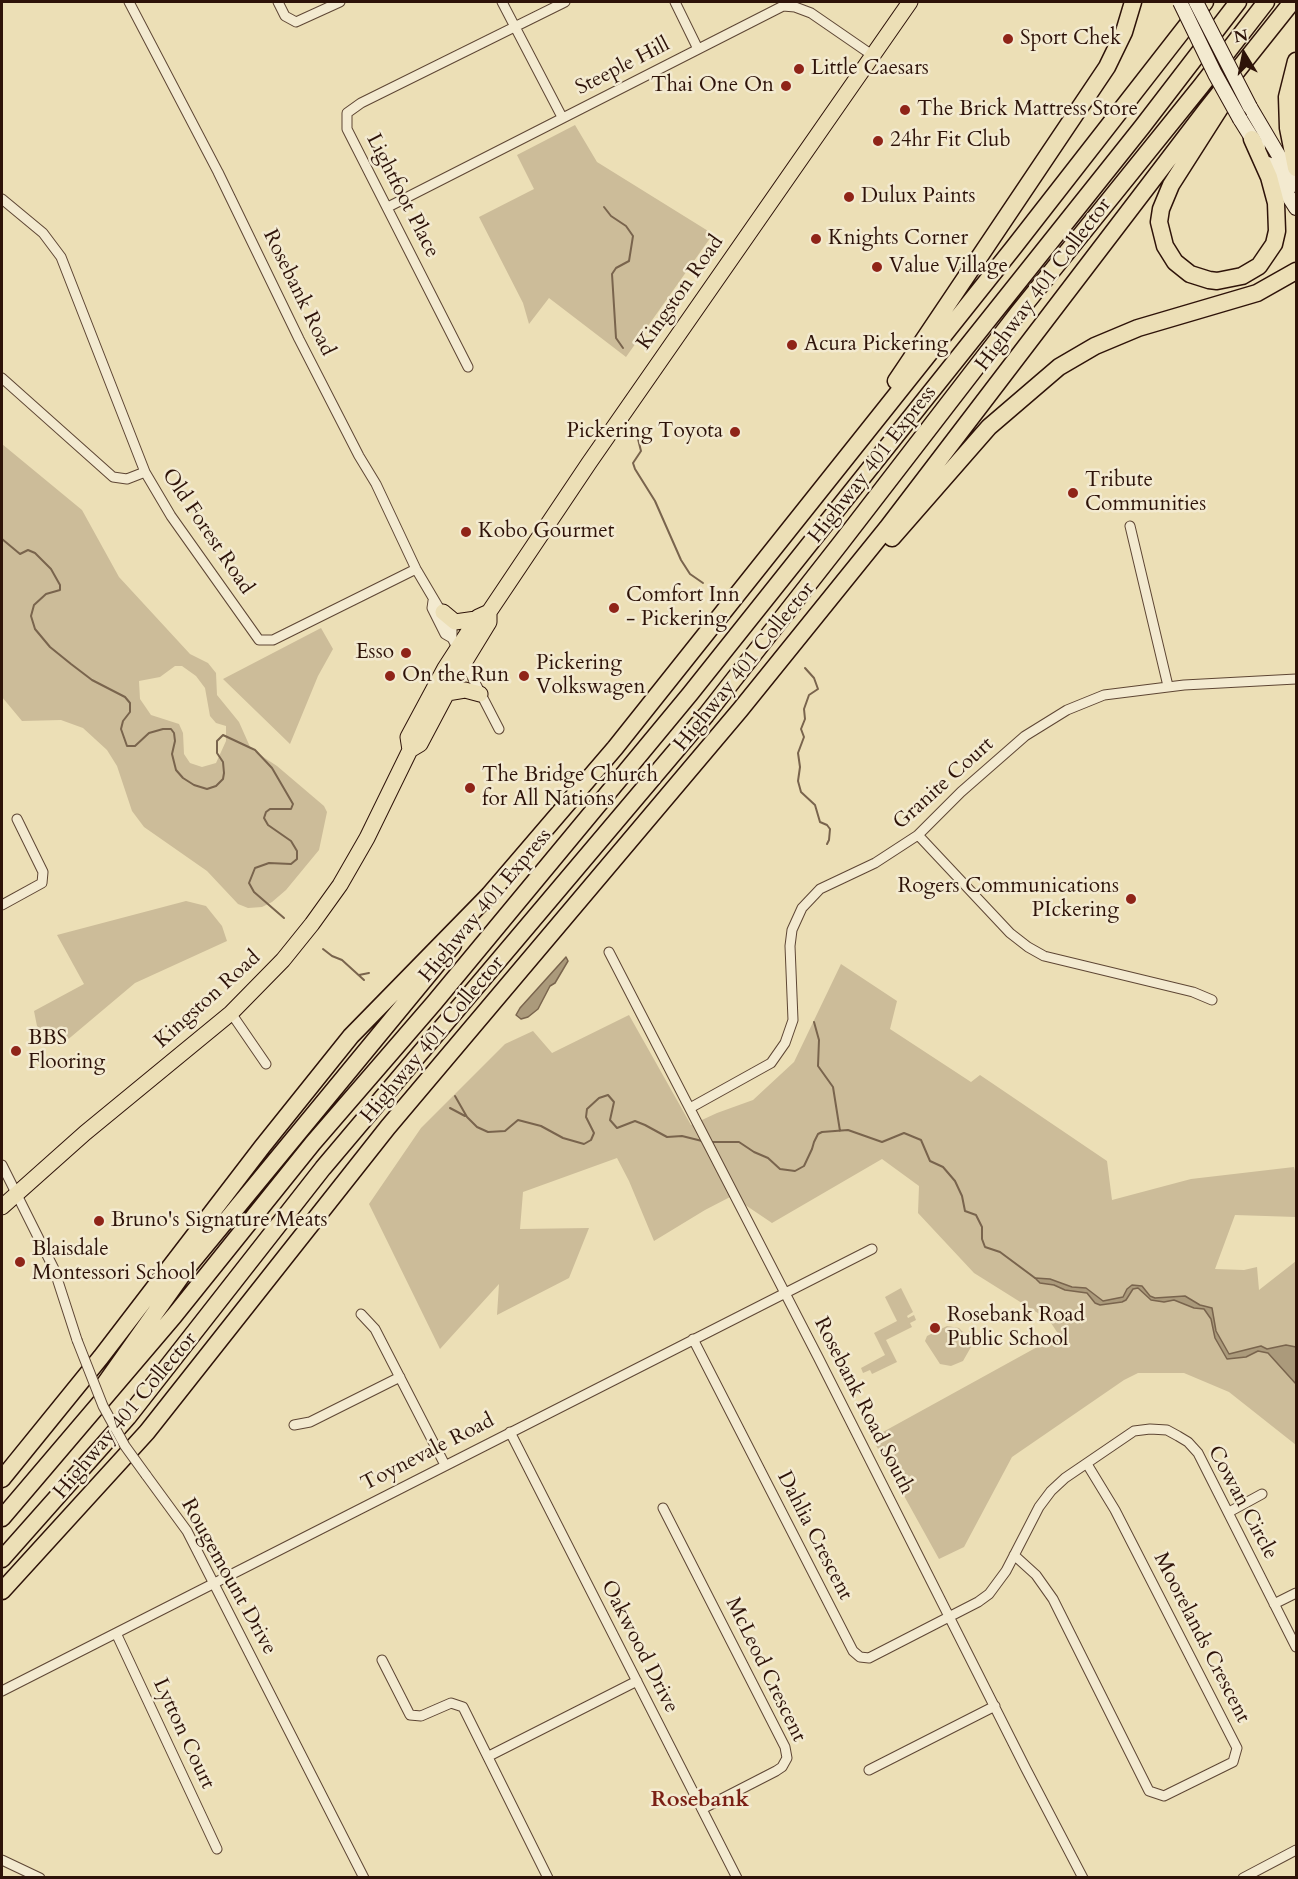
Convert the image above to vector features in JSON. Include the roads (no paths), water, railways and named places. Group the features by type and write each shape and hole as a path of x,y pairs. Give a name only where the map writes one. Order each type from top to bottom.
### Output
{"highway":[{"path":"856,445 915,350 1107,67 1124,32 1133,2"},
{"path":"1190,22 1198,2"},
{"path":"2,1479 94,1366 262,1147 351,1036 489,895 622,739 1205,2"},
{"name":"Highway 401 Express","path":"2,1518 174,1316 313,1143 435,1003 698,685 1135,137 1238,2"},
{"name":"Highway 401 Express","path":"2,1559 128,1417 323,1168 706,714 1018,313 1266,2"},
{"name":"Highway 401 Collector","path":"2,1592 147,1432 388,1127 642,827 807,627 1292,2"},
{"path":"1250,54 1240,77 1171,185 1161,209 1159,222 1165,246 1175,262 1190,274 1209,280 1232,279 1259,266 1270,252 1277,231 1276,203 1269,177 1252,139"},
{"path":"1296,61 1287,97 1288,128 1296,168"},
{"path":"807,627 894,536 989,427 1059,367 1095,346 1138,328 1257,293 1296,271"},
{"path":"79,1425 113,1371 187,1268 446,954 489,895"}],"main road":[{"name":"Kingston Road","path":"410,750 408,737 458,649 910,2"},
{"path":"1180,2 1240,119 1296,208"},
{"path":"1198,2 1250,107 1296,186"},
{"path":"438,607 455,622 461,623 483,616"},
{"name":"Kingston Road","path":"2,1207 86,1133 231,1013 283,960 340,885 367,838 410,750 420,744 447,693 458,649"},
{"path":"447,693 465,690 480,694"}],"street":[{"name":"Rosebank Road","path":"129,2 218,172 299,339 359,456 376,484 416,569 452,630 458,649 499,729"},
{"path":"278,2 285,16 296,22 340,2"},
{"path":"502,2 562,117"},
{"path":"515,27 565,2"},
{"path":"675,2 698,49"},
{"name":"Steeple Hill","path":"388,207 783,6 795,7 811,13 872,55"},
{"name":"Lightfoot Place","path":"468,367 347,129 347,113 362,103 515,27"},
{"name":"Old Forest Road","path":"2,199 43,233 61,256 145,472 171,516 260,640 273,640 416,569"},
{"path":"2,378 113,477 127,479 145,472"},
{"path":"1130,526 1168,686"},
{"name":"Rosebank Road","path":"438,607 432,608 445,634 458,649"},
{"name":"Granite Court","path":"690,1108 771,1063 785,1042 793,1020 790,946 792,930 802,908 820,889 875,863 918,835 961,792 1025,736 1067,710 1104,695 1168,686 1296,679"},
{"path":"2,905 42,883 43,872 16,819"},
{"path":"918,835 1010,933 1044,956 1193,992 1212,1000"},
{"name":"Rosebank Road South","path":"609,952 1083,1878"},
{"path":"231,1013 266,1064"},
{"name":"Rougemount Drive","path":"2,1165 54,1269 77,1340 103,1406 125,1446 187,1531 364,1878"},
{"name":"Toynevale Road","path":"2,1690 872,1249"},
{"path":"361,1314 375,1329 445,1465"},
{"name":"Dahlia Crescent","path":"693,1340 853,1651 860,1657 868,1659 950,1616"},
{"path":"294,1425 310,1422 400,1377"},
{"name":"Cowan Circle","path":"950,1616 989,1594 1006,1570 1039,1507 1051,1491 1134,1431 1167,1430 1188,1442 1198,1453 1296,1647"},
{"name":"Oakwood Drive","path":"510,1432 737,1878"},
{"name":"Moorelands Crescent","path":"1014,1556 1036,1575 1053,1599 1149,1791 1164,1796 1233,1762 1237,1748 1115,1510 1087,1464"},
{"path":"1229,1512 1262,1494"},
{"name":"McLeod Crescent","path":"663,1508 785,1747 788,1758 776,1771 702,1809"},
{"path":"1274,1604 1296,1593"},
{"name":"Lytton Court","path":"116,1634 217,1849"},
{"path":"382,1660 410,1714 421,1716 451,1703 463,1707 548,1878"},
{"path":"489,1756 637,1681"},
{"path":"869,1770 995,1706"},
{"path":"1243,1878 1296,1850"},
{"path":"2,1860 40,1878"}],"waterway":[{"path":"604,207 611,216 626,226 633,236 629,261 616,268 612,274 616,338 623,348"},
{"path":"638,439 641,451 633,463 635,469 655,501 681,560 690,574 703,583"},
{"path":"2,539 20,554 28,550 35,553 51,569 60,585 60,590 46,594 34,605 31,616 35,629 50,647 71,664 92,680 125,697 130,703 130,712 123,721 121,729 127,746 135,746 149,733 171,729 175,741 172,754 176,770 194,785 207,789 216,786 223,779 223,762 217,753 217,741 223,735 255,750 272,768 293,804 291,809 270,809 264,818 268,825 291,841 297,851 297,859 291,864 269,863 255,868 249,883 254,892 284,918"},
{"path":"805,668 814,678 818,689 809,695 804,709 805,719 801,729 804,737 798,753 800,767 798,781 801,792 815,805 820,822 830,829 827,844"},
{"path":"323,949 342,960 364,980"},
{"path":"359,975 369,973"},
{"path":"814,1022 819,1040 818,1066 833,1087 840,1131"},
{"path":"455,1096 467,1117 477,1127 488,1132 505,1131 518,1120 541,1126 563,1138 584,1144 591,1140 594,1133 586,1117 587,1109 599,1098 608,1095 614,1102 610,1120 617,1128 635,1121 667,1137 682,1136 702,1141"},
{"path":"450,1108 465,1116"},
{"path":"711,1142 739,1142 768,1158 780,1169 795,1171 804,1166 818,1134 822,1132 848,1130 882,1142 904,1133 921,1140 930,1161 943,1167 955,1181 962,1196 965,1211 976,1215 982,1227 985,1247 1000,1252 1035,1278"}],"place":[{"name":"Sport Chek","path":"1008,39"},
{"name":"Little Caesars","path":"799,69"},
{"name":"Thai One On","path":"786,86"},
{"name":"The Brick Mattress Store","path":"905,110"},
{"name":"24hr Fit Club","path":"878,141"},
{"name":"Dulux Paints","path":"849,197"},
{"name":"Knights Corner","path":"816,239"},
{"name":"Value Village","path":"877,267"},
{"name":"Acura Pickering","path":"792,345"},
{"name":"Pickering Toyota","path":"735,432"},
{"name":"Tribute Communities","path":"1073,493"},
{"name":"Kobo Gourmet","path":"466,532"},
{"name":"Comfort Inn - Pickering","path":"614,608"},
{"name":"Esso","path":"406,653"},
{"name":"On the Run","path":"390,676"},
{"name":"Pickering Volkswagen","path":"524,676"},
{"name":"The Bridge Church for All Nations","path":"470,788"},
{"name":"Rogers Communications PIckering","path":"1131,899"},
{"name":"BBS Flooring","path":"16,1051"},
{"name":"Bruno's Signature Meats","path":"99,1221"},
{"name":"Blaisdale Montessori School","path":"20,1262"},
{"name":"Rosebank Road Public School","path":"935,1328"}],"district":[{"name":"Rosebank","path":"700,1801"}]}
